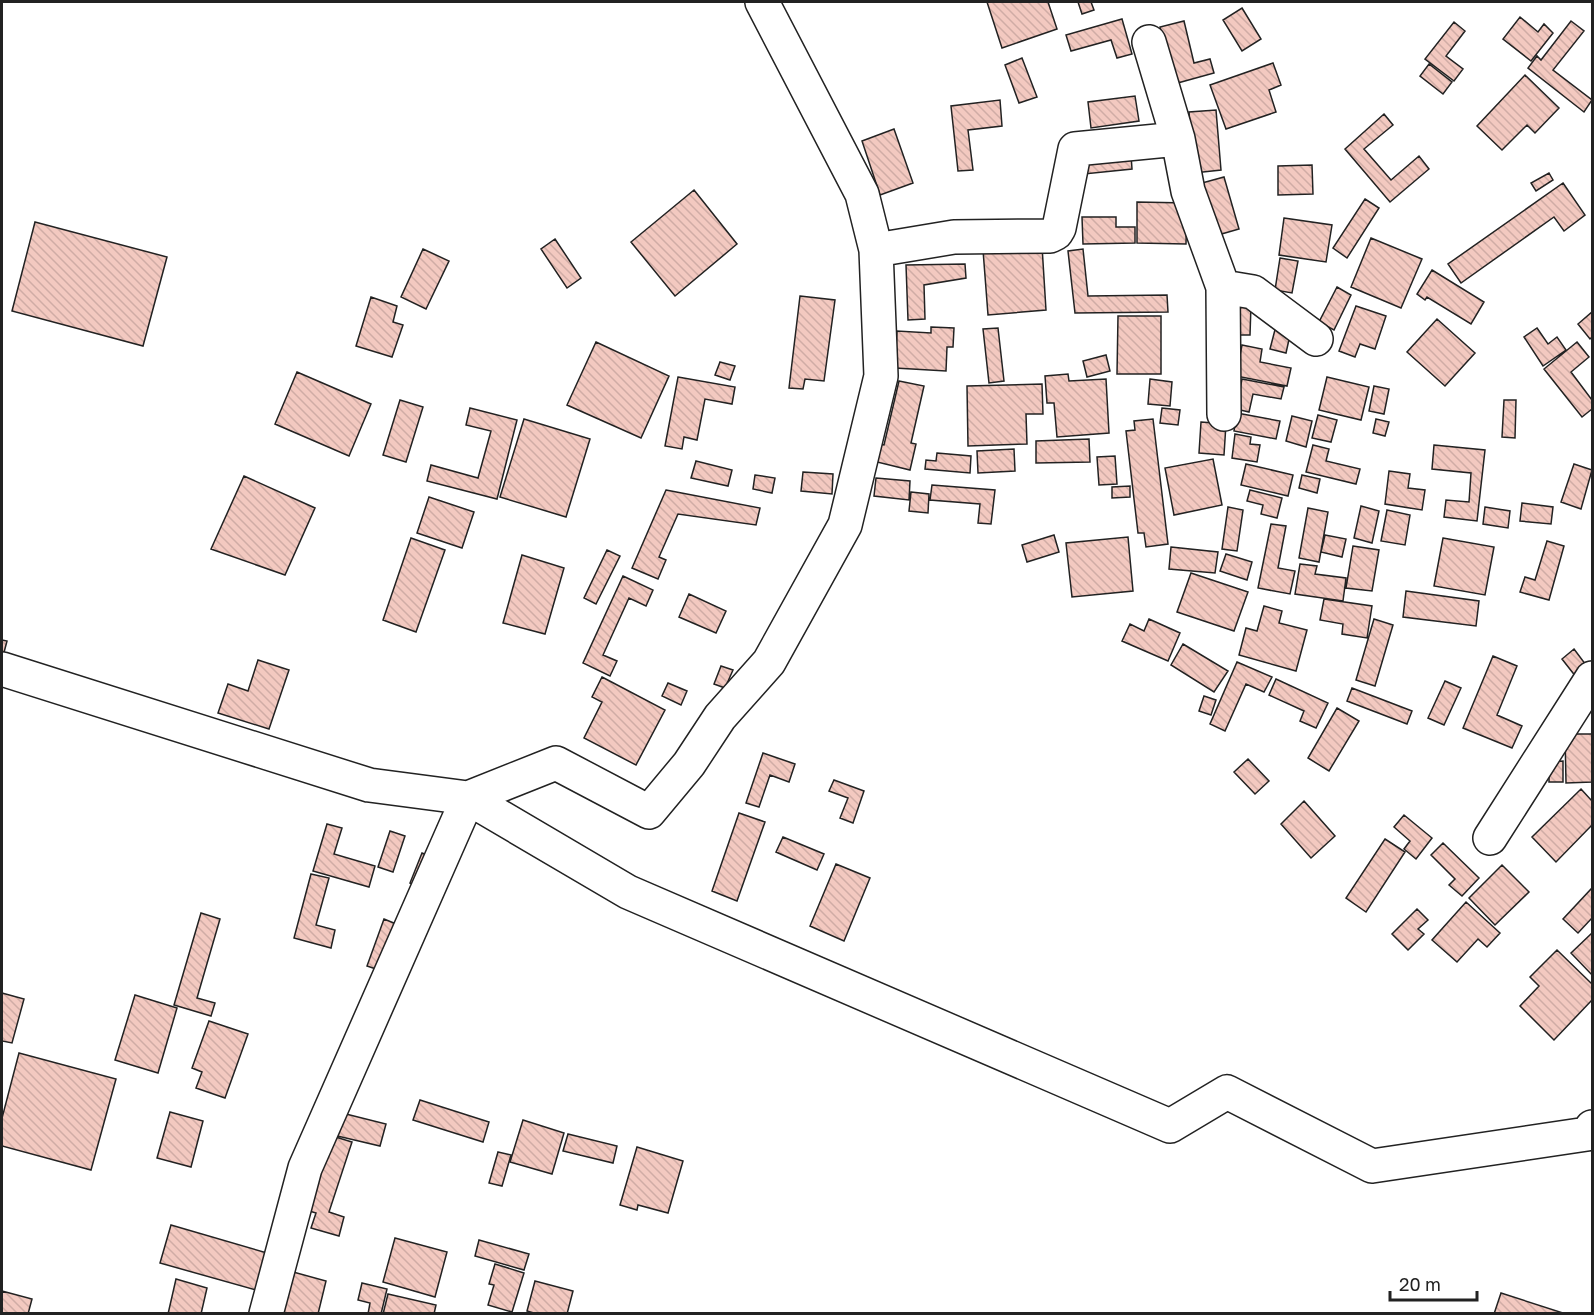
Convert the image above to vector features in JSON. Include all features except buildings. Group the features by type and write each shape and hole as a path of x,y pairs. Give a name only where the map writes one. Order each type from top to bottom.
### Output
{"street":[{"path":"266,1314 305,1168 468,798 556,763 649,812 689,764 720,717 769,662 845,525 881,376 876,250 862,194 762,2"},
{"path":"1149,42 1178,139 1188,191 1223,287 1224,414"},
{"path":"876,250 954,237 1050,236 1059,228 1075,149 1178,139"},
{"path":"1223,287 1253,292 1317,339"},
{"path":"2,669 369,785 468,798 628,892 1170,1126 1227,1092 1372,1166 1587,1134 1593,1127"},
{"path":"1490,838 1593,678"}]}
